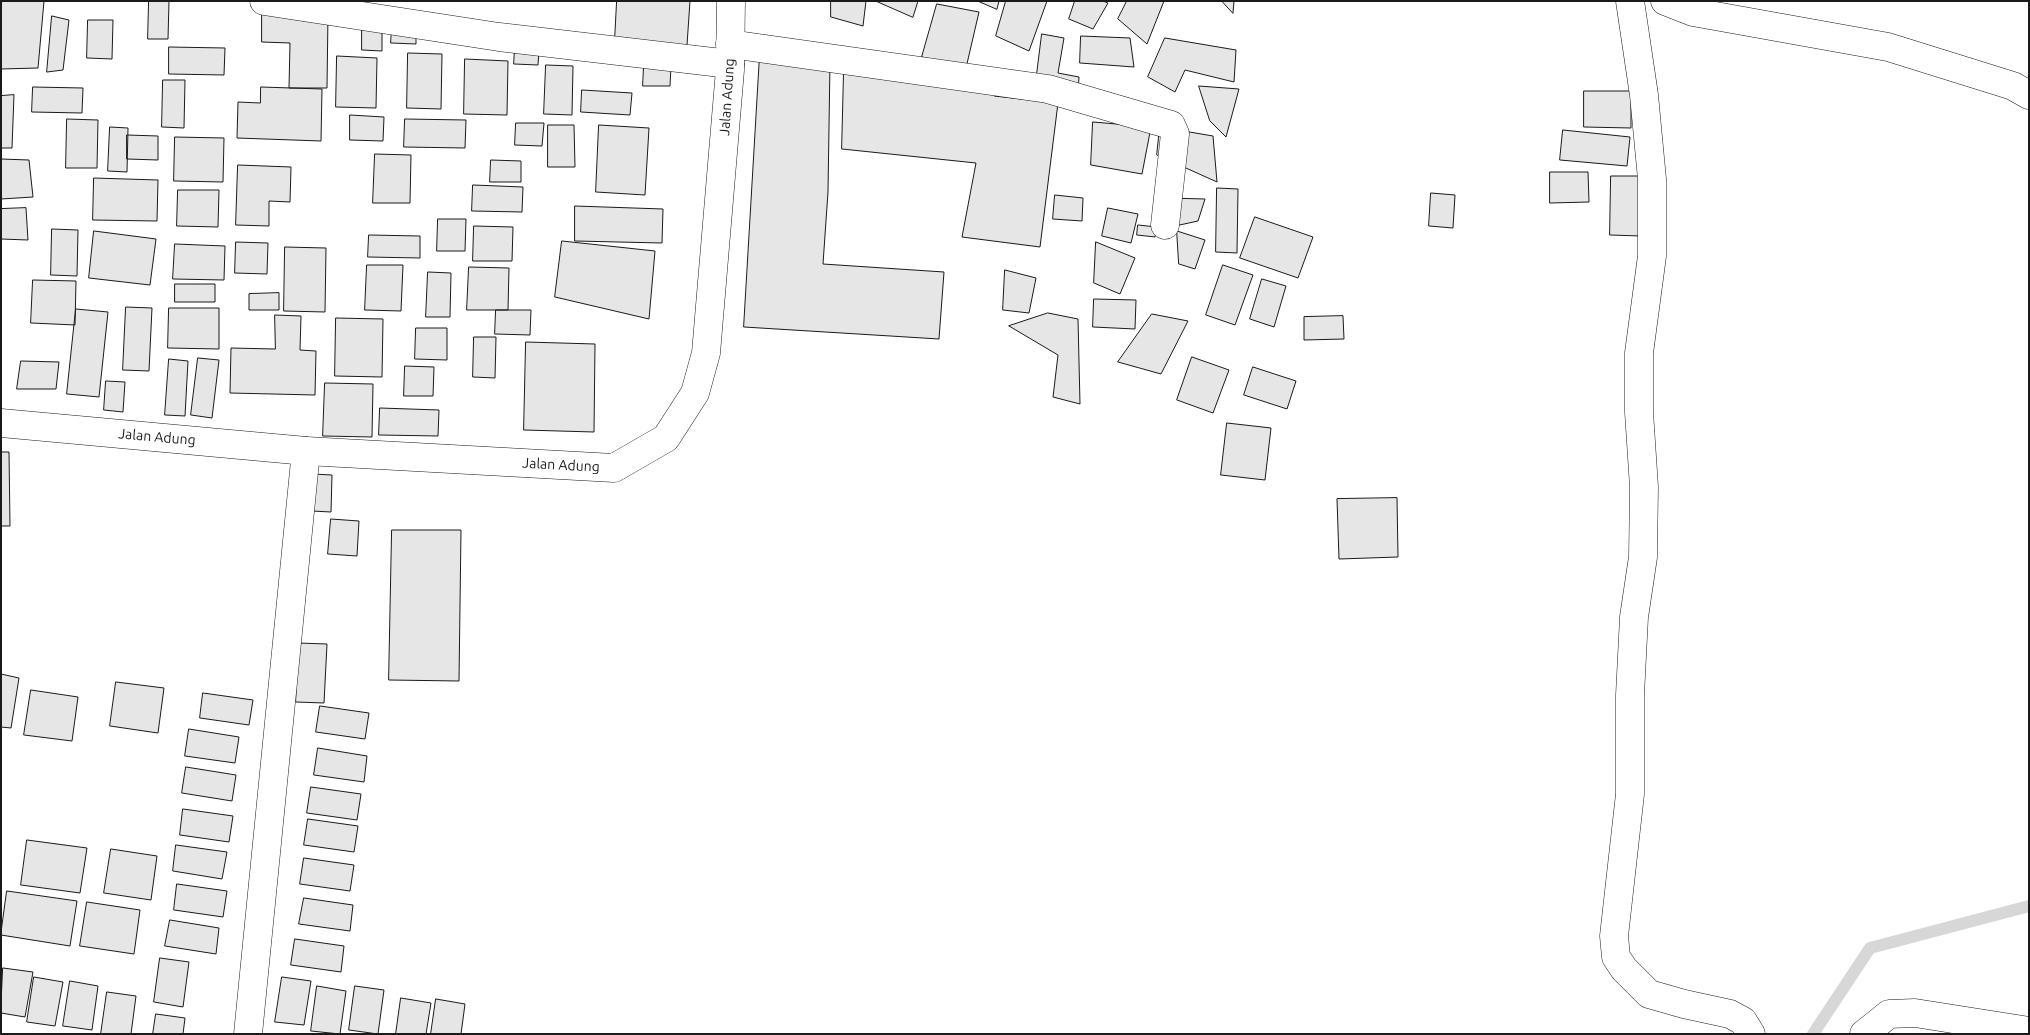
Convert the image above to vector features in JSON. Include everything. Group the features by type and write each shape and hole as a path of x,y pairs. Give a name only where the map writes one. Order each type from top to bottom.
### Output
{"street":[{"path":"264,1 499,37 730,54 1048,88 1171,125 1175,134 1165,225"},
{"name":"Jalan Adung","path":"1,423 306,451 614,468 666,438 695,393 706,353 730,54 731,1"},
{"path":"1630,1 1644,95 1652,180 1652,256 1639,353 1639,412 1644,487 1643,557 1634,617 1630,695 1630,794 1614,936 1616,957 1624,969 1650,994 1730,1014 1743,1021 1752,1034"},
{"path":"1665,1 1693,12 1888,47 2013,86 2029,95"},
{"path":"248,1034 306,451"},
{"path":"1864,1034 1889,1014 1898,1013 1915,1013 2029,1031"}],"building":[{"path":"2,1 44,1 38,68 1,69"},
{"path":"149,1 169,1 168,39 148,39"},
{"path":"617,1 690,1 687,45 615,40"},
{"path":"831,1 866,1 863,26 831,17"},
{"path":"876,1 918,1 913,17"},
{"path":"978,1 999,1 997,9"},
{"path":"1006,1 1047,1 1029,51 996,36"},
{"path":"1075,1 1103,1 1108,3 1093,29 1069,19"},
{"path":"1127,1 1164,1 1147,44 1118,19"},
{"path":"1222,1 1234,1 1233,13"},
{"path":"937,4 979,12 966,68 922,57"},
{"path":"262,12 328,14 327,88 289,88 290,43 262,42"},
{"path":"52,16 69,20 63,70 47,72"},
{"path":"88,20 113,20 112,59 87,58"},
{"path":"362,21 382,21 382,51 362,50"},
{"path":"392,27 416,28 416,44 391,43"},
{"path":"1042,34 1064,38 1058,73 1079,77 1078,93 1036,82"},
{"path":"1081,36 1130,38 1134,67 1080,63"},
{"path":"1165,38 1236,50 1234,82 1185,70 1175,92 1148,77"},
{"path":"169,47 225,48 224,75 169,74"},
{"path":"515,48 539,50 538,65 514,64"},
{"path":"408,53 442,54 441,109 407,108"},
{"path":"760,54 830,62 828,192 823,264 944,272 939,339 744,327"},
{"path":"337,56 377,58 376,108 336,107"},
{"path":"465,59 508,61 507,115 464,114"},
{"path":"546,65 573,66 572,115 544,114"},
{"path":"644,65 671,66 670,86 643,86"},
{"path":"844,70 997,84 994,96 1058,103 1040,247 962,237 976,163 842,149"},
{"path":"163,80 185,80 184,128 162,127"},
{"path":"1199,86 1239,89 1226,137 1210,121"},
{"path":"33,87 83,88 82,113 32,112"},
{"path":"261,87 322,89 321,141 237,138 238,102 260,103"},
{"path":"582,90 632,93 630,115 581,112"},
{"path":"1584,91 1631,91 1631,128 1584,127"},
{"path":"14,95 12,148 1,148 1,96"},
{"path":"350,115 384,117 383,141 350,140"},
{"path":"67,119 98,120 97,168 66,168"},
{"path":"405,119 466,120 465,148 404,147"},
{"path":"1093,122 1151,127 1142,174 1091,165"},
{"path":"516,123 544,123 542,146 515,145"},
{"path":"548,125 574,125 575,167 548,167"},
{"path":"599,125 649,128 645,195 596,192"},
{"path":"110,127 128,128 127,172 108,171"},
{"path":"1160,127 1213,136 1217,182 1157,155"},
{"path":"1563,130 1630,137 1627,166 1560,160"},
{"path":"127,135 158,136 158,160 127,159"},
{"path":"175,137 224,138 223,182 174,181"},
{"path":"375,154 411,155 410,203 373,203"},
{"path":"1,159 29,160 33,197 1,199"},
{"path":"491,160 521,161 521,182 490,182"},
{"path":"238,165 291,167 290,202 269,201 269,226 236,225"},
{"path":"1550,172 1588,172 1589,202 1550,203"},
{"path":"1611,176 1643,176 1641,236 1610,235"},
{"path":"94,178 158,180 157,221 93,220"},
{"path":"473,185 523,187 522,212 472,211"},
{"path":"1217,188 1238,189 1237,253 1216,252"},
{"path":"178,190 219,190 218,227 177,226"},
{"path":"1431,193 1455,195 1453,228 1429,226"},
{"path":"1055,195 1083,198 1082,221 1053,219"},
{"path":"1168,198 1205,199 1198,221 1175,226"},
{"path":"575,206 663,209 662,243 575,241"},
{"path":"26,208 28,240 1,239 1,209"},
{"path":"1108,208 1138,214 1131,243 1102,236"},
{"path":"1255,217 1313,237 1298,278 1240,258"},
{"path":"438,219 466,219 465,251 437,251"},
{"path":"1138,225 1157,227 1155,237 1137,235"},
{"path":"474,226 513,227 512,261 473,261"},
{"path":"52,229 78,230 77,276 51,275"},
{"path":"94,231 156,239 150,285 89,278"},
{"path":"1177,231 1205,240 1195,269 1179,264"},
{"path":"369,235 420,236 420,258 368,257"},
{"path":"562,241 655,251 649,319 555,297"},
{"path":"236,242 268,243 267,274 235,273"},
{"path":"1096,242 1135,258 1120,294 1094,283"},
{"path":"175,244 225,246 224,280 173,279"},
{"path":"285,247 326,248 325,312 284,311"},
{"path":"367,265 403,265 401,311 365,310"},
{"path":"1223,265 1253,275 1235,325 1206,315"},
{"path":"469,267 509,268 508,310 467,310"},
{"path":"1005,270 1036,278 1029,313 1003,310"},
{"path":"428,272 451,273 450,317 426,317"},
{"path":"1262,279 1286,286 1274,327 1250,319"},
{"path":"33,280 76,281 75,325 31,323"},
{"path":"175,284 215,284 215,302 175,302"},
{"path":"279,293 279,310 249,310 249,294"},
{"path":"1094,299 1136,300 1135,329 1093,327"},
{"path":"126,307 152,308 149,371 123,370"},
{"path":"169,308 219,308 219,349 168,348"},
{"path":"76,309 108,312 99,397 67,394"},
{"path":"496,310 531,310 530,335 495,334"},
{"path":"1048,313 1078,319 1080,404 1053,397 1058,355 1009,326"},
{"path":"1152,314 1188,321 1161,374 1118,362"},
{"path":"275,315 301,316 300,350 316,351 315,395 230,393 231,348 275,349"},
{"path":"1343,316 1344,339 1304,340 1304,317"},
{"path":"336,318 383,319 382,377 335,376"},
{"path":"416,328 447,328 447,360 415,359"},
{"path":"474,337 496,337 495,378 473,377"},
{"path":"526,342 595,344 594,432 524,430"},
{"path":"1192,357 1229,370 1213,413 1177,400"},
{"path":"198,358 219,360 212,418 191,415"},
{"path":"169,359 188,361 185,416 165,415"},
{"path":"21,361 59,362 56,389 17,389"},
{"path":"405,366 434,367 433,396 404,396"},
{"path":"1253,367 1296,381 1287,409 1244,395"},
{"path":"106,381 125,382 123,412 104,410"},
{"path":"325,383 373,384 372,437 323,436"},
{"path":"380,408 439,410 438,436 379,435"},
{"path":"1227,423 1271,428 1265,480 1221,475"},
{"path":"1,452 9,452 10,526 1,526"},
{"path":"313,474 332,475 331,512 312,511"},
{"path":"1397,498 1398,557 1339,559 1337,499"},
{"path":"331,519 359,521 357,556 328,554"},
{"path":"392,530 461,530 459,681 389,680"},
{"path":"298,643 327,644 324,703 296,702"},
{"path":"1,674 19,678 11,728 1,727"},
{"path":"116,682 164,688 158,733 110,726"},
{"path":"31,690 78,697 72,741 24,735"},
{"path":"203,693 253,700 249,725 200,718"},
{"path":"320,706 369,713 365,739 316,732"},
{"path":"189,729 239,737 235,763 185,756"},
{"path":"318,748 367,756 364,782 314,775"},
{"path":"186,767 236,775 232,801 182,793"},
{"path":"311,787 361,794 357,820 307,813"},
{"path":"183,809 233,816 229,842 180,835"},
{"path":"308,819 358,826 354,852 304,845"},
{"path":"27,840 87,848 80,893 21,885"},
{"path":"176,845 227,852 222,879 173,871"},
{"path":"111,849 157,856 151,900 104,893"},
{"path":"304,858 354,865 350,891 300,884"},
{"path":"177,884 227,891 223,917 174,910"},
{"path":"7,891 77,901 70,946 1,935"},
{"path":"304,898 353,905 350,931 299,924"},
{"path":"87,902 140,910 134,954 80,946"},
{"path":"170,920 219,928 216,954 165,946"},
{"path":"295,939 344,946 341,972 291,965"},
{"path":"160,958 189,962 183,1007 154,1002"},
{"path":"3,968 33,972 25,1017 1,1013"},
{"path":"34,977 63,982 55,1026 27,1022"},
{"path":"282,977 311,981 304,1025 275,1022"},
{"path":"70,981 98,986 92,1030 63,1026"},
{"path":"317,986 346,991 340,1034 311,1031"},
{"path":"355,986 384,990 378,1034 349,1030"},
{"path":"107,992 136,996 131,1034 101,1034"},
{"path":"401,998 431,1003 426,1034 396,1034"},
{"path":"436,999 465,1004 461,1034 431,1034"},
{"path":"156,1014 185,1018 183,1034 153,1034"}],"waterway":[{"path":"1813,1034 1870,948 2029,906"}]}
